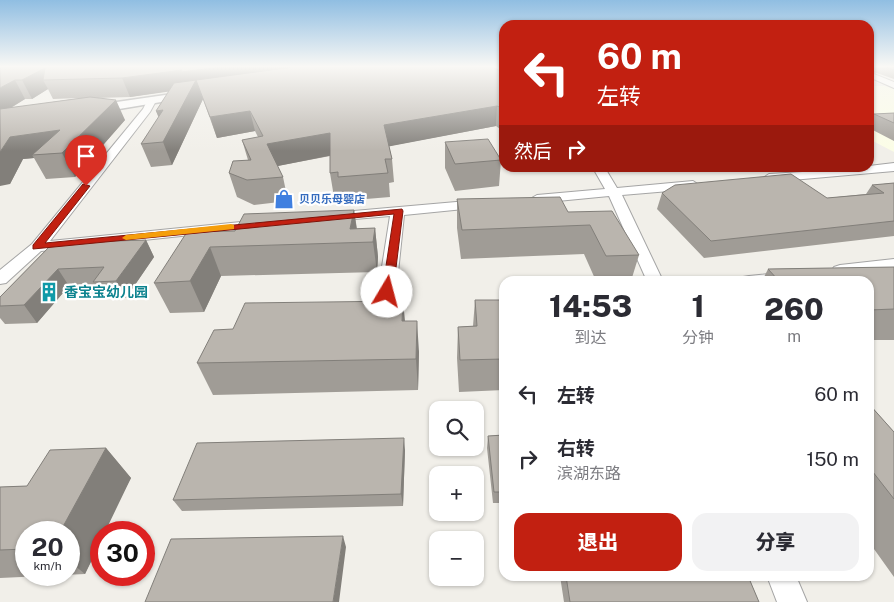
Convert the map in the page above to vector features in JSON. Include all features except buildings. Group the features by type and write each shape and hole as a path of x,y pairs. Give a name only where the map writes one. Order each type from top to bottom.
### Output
{"street":[{"path":"75,112 189,95"},
{"path":"0,279 37,247 147,110 151,101"},
{"path":"874,169 894,167"},
{"path":"601,172 614,193 653,276"},
{"path":"759,179 838,172"},
{"path":"526,200 710,184"},
{"path":"321,218 496,203"},
{"path":"387,292 398,211"},
{"path":"37,247 273,223"},
{"path":"827,272 894,264"},
{"path":"790,276 807,274"},
{"path":"783,581 792,602"}],"shaded area":[{"path":"874,95 894,95 894,152 874,142"}],"slow traffic":[{"path":"126,238 231,227"}],"place":[{"name":"贝贝乐母婴店","path":"284,199"},
{"name":"香宝宝幼儿园","path":"49,292"}],"route":[{"path":"86,186 37,247 398,211 387,292"}]}
